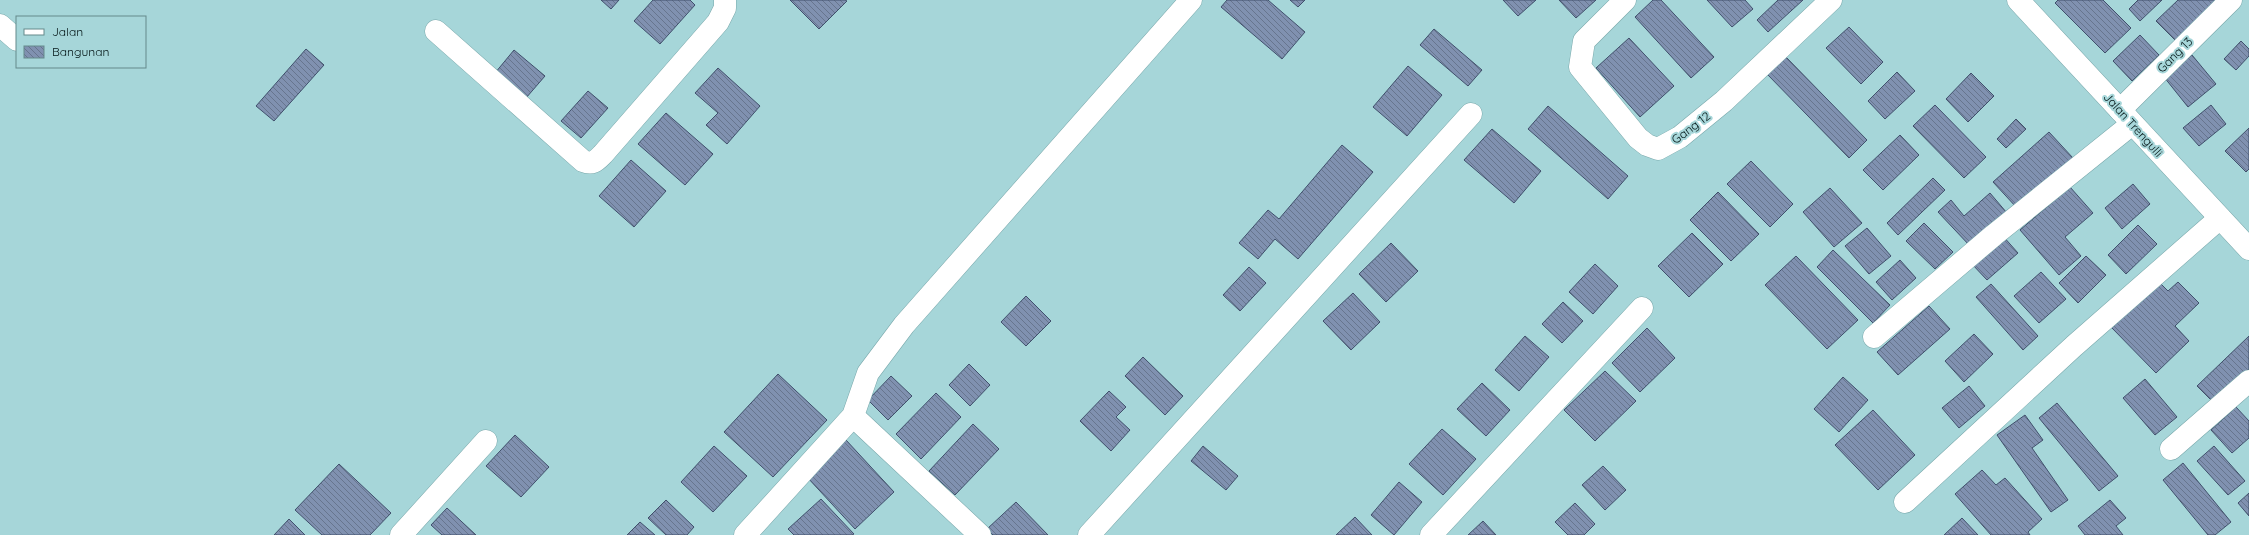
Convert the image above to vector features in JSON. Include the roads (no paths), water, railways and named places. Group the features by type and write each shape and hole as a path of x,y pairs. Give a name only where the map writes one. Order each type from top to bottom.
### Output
{"street":[{"path":"436,31 551,134 583,161 589,164 594,163 603,154 718,22 725,8 725,0"},
{"path":"745,535 853,416 868,373 904,325 1191,0"},
{"name":"Gang 12","path":"1625,0 1584,41 1580,67 1638,138 1647,145 1658,148 1680,137 1724,102 1831,0"},
{"name":"Jalan Trengulli","path":"2018,0 2249,248"},
{"name":"Gang 13","path":"1874,337 1994,235 2126,117 2231,0"},
{"path":"0,25 16,39"},
{"path":"1089,535 1471,114"},
{"path":"1905,502 2074,346 2220,218"},
{"path":"1431,535 1642,308"},
{"path":"2171,449 2249,381"},
{"path":"853,416 980,535"},
{"path":"401,535 486,441"}]}
